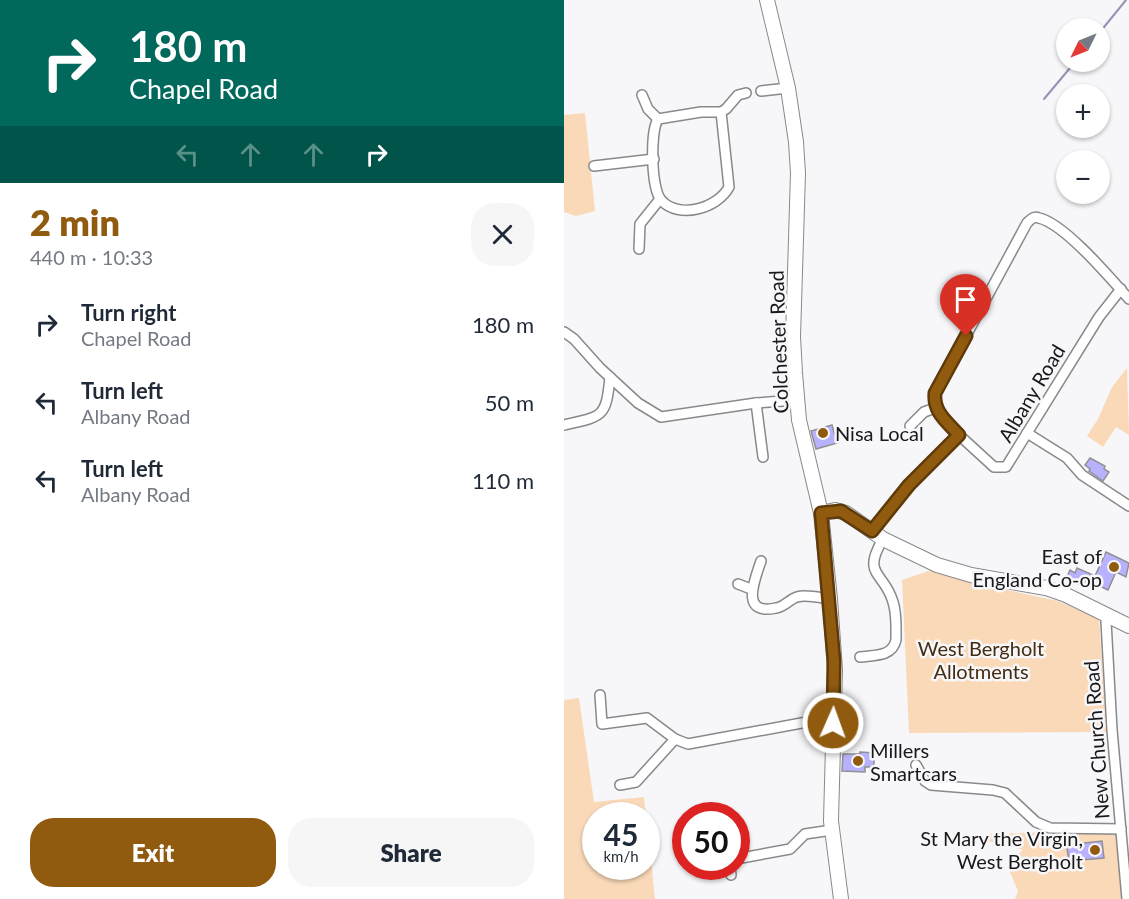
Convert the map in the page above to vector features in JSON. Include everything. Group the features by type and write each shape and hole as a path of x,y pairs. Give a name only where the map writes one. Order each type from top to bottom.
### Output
{"main road":[{"name":"Colchester Road","path":"767,0 788,88 798,173 793,337 797,400 804,444 821,513 830,599 835,670 832,830 841,899"},
{"path":"821,513 841,511 909,553 945,568 971,575 1046,588 1066,595 1129,626"}],"street":[{"path":"761,91 788,88"},
{"path":"658,119 701,112 721,112 738,94 746,93"},
{"path":"642,95 648,109 658,119"},
{"path":"658,119 653,130 656,188 660,199 678,208 697,209 718,200 729,187 721,112"},
{"path":"594,166 654,159"},
{"path":"639,249 640,224 660,199"},
{"path":"910,426 924,412 935,408 935,393 1027,223 1032,218 1039,218 1054,226 1077,244 1129,299"},
{"name":"Albany Road","path":"935,408 986,462 997,469 1006,467 1098,317 1121,289"},
{"path":"564,332 638,402 661,417 756,403 797,400"},
{"path":"564,424 590,419 601,413 608,402 610,377"},
{"path":"756,403 763,457"},
{"path":"1027,433 1067,458 1082,475 1129,506"},
{"path":"861,657 887,653 895,645 896,640 893,601 873,566 878,535 909,485 959,435"},
{"path":"761,561 751,589 752,598 756,604 764,608 777,609 798,596 830,599"},
{"path":"738,584 751,589"},
{"name":"New Church Road","path":"1107,614 1112,730 1127,899"},
{"path":"600,695 602,724 647,718 675,739 688,744 807,722 833,723"},
{"path":"620,785 636,782 675,739"},
{"path":"916,765 925,781 931,785 1005,793 1036,822 1050,828 1121,829"},
{"path":"918,790 925,781"},
{"path":"750,856 790,849 805,834 832,830"}],"green space":[{"path":"585,113 595,211 576,216 564,212 564,115"},
{"path":"1127,368 1129,435 1116,427 1103,447 1087,436 1098,419 1112,387"},
{"name":"West Bergholt Allotments","path":"931,570 970,582 1058,601 1099,619 1107,732 909,733 902,580"},
{"path":"579,698 594,802 582,802 582,880 653,880 655,899 564,899 564,700"},
{"path":"644,797 645,802 594,802"},
{"path":"1118,832 1124,899 1015,899 1018,891 1007,865 1023,850 984,840 985,834"}],"building":[{"path":"832,425 837,443 816,449 811,431"},
{"path":"1090,458 1105,466 1104,469 1109,472 1103,481 1089,471 1090,469 1085,465"},
{"name":"East of England Co-op","path":"1106,552 1129,563 1126,577 1116,572 1108,590 1093,583 1082,581 1080,585 1066,579 1070,570 1075,573 1077,568 1095,576"},
{"name":"Millers Smartcars","path":"860,752 874,753 874,767 865,767 865,772 842,771 843,754 860,754"},
{"name":"St Mary the Virgin, West Bergholt","path":"1076,841 1076,844 1102,841 1104,858 1069,861 1066,842"}],"waterway":[{"path":"1110,20 1126,0"},
{"path":"1044,99 1067,72"}],"place":[{"name":"Nisa Local","path":"823,433"},
{"name":"East of England Co-op","path":"1114,567"},
{"name":"Millers Smartcars","path":"858,761"},
{"name":"St Mary the Virgin, West Bergholt","path":"1095,850"}],"route":[{"path":"833,723 835,670 821,513 841,511 872,531 909,485 959,435 935,408 934,402 935,393 966,336"}]}
